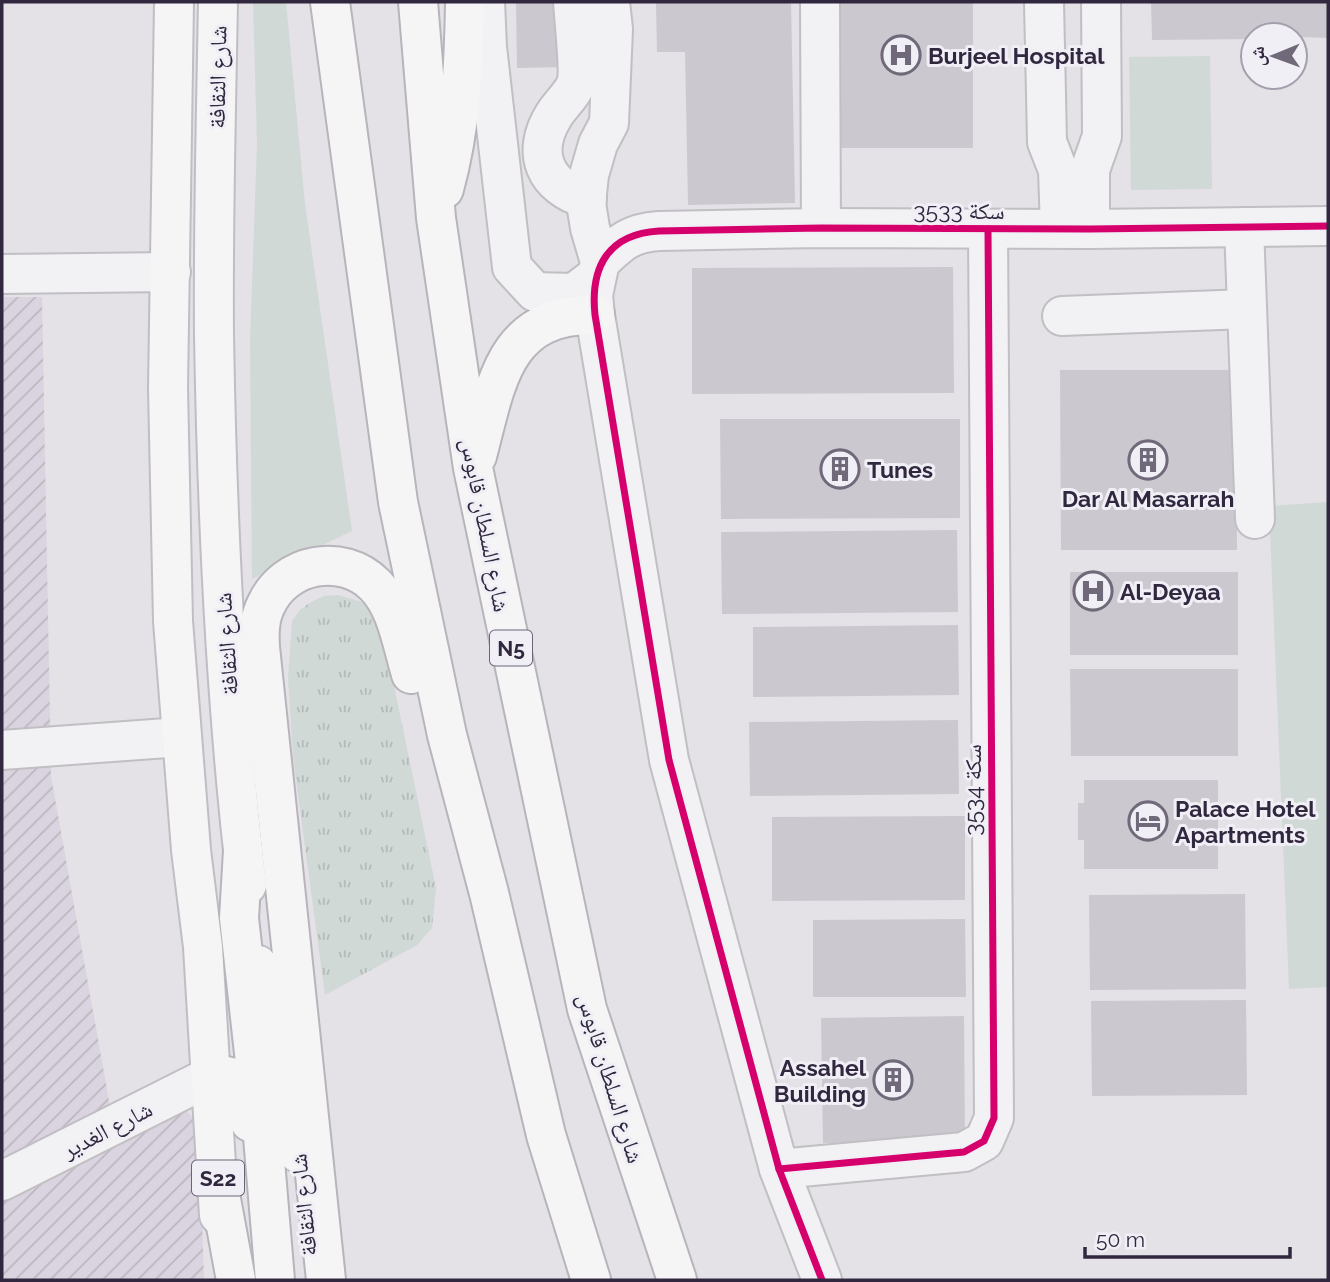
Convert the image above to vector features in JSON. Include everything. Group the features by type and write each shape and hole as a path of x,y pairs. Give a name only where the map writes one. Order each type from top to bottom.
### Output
{"main road":[{"name":"شارع الثقافة","path":"174,2 169,505 181,737 203,947 211,1076"},
{"name":"شارع الثقافة","path":"218,2 214,333 219,551 226,660 243,851 256,958 295,1133 306,1213 310,1280"},
{"path":"330,2 398,502 447,736 489,894 546,1135 591,1280"},
{"name":"شارع السلطان قابوس","path":"418,2 436,218 474,468 587,1009 677,1280"},
{"path":"436,218 453,152 460,108 465,2"},
{"path":"474,468 499,377 507,358 519,341 535,328 554,319 574,314 595,315"},
{"path":"326,1280 259,632 263,611 274,591 284,580 313,566 329,565 352,570 374,583 385,596 393,615 421,701 447,736"},
{"path":"243,851 239,894 240,927 275,1280"},
{"path":"211,1076 232,1078 247,1095 258,1209 272,1232"},
{"name":"S22","path":"211,1076 221,1280"},
{"path":"218,1183 236,1280"}],"street":[{"name":"سكة 3533","path":"485,2 487,47 512,267 535,292 574,293 620,243 638,233 821,228 1328,226"},
{"path":"573,2 577,83 553,116 545,136 543,158 547,172 557,184 572,195 587,199"},
{"path":"610,2 613,29 609,123 598,144 587,199 598,269 593,295 595,315 669,760 779,1169 822,1280"},
{"path":"820,2 821,228"},
{"path":"1044,2 1047,142 1075,229"},
{"path":"1075,229 1102,136 1101,2"},
{"path":"1244,226 1255,519"},
{"name":"سكة 3534","path":"779,1169 964,1152 984,1141 994,1118 988,229"},
{"path":"2,274 171,272"},
{"path":"1062,316 1247,309"},
{"path":"2,750 181,737"},
{"name":"شارع الغدير","path":"2,1181 211,1076"}],"shaded area":[{"path":"2,297 42,297 51,776 109,1101 117,1131 184,1109 199,1123 204,1280 2,1280"}],"green space":[{"path":"253,2 286,2 305,204 352,531 252,579 250,342 257,143"},
{"path":"1210,56 1212,189 1131,190 1129,57"},
{"path":"1328,502 1328,987 1289,989 1269,506"},
{"path":"338,595 362,602 380,618 436,888 432,928 417,945 325,995 293,758 288,678 292,621 300,610 311,602 324,596"}],"building":[{"path":"516,2 564,2 565,67 517,68"},
{"path":"656,2 791,2 795,203 688,205 685,52 657,52"},
{"name":"Burjeel Hospital","path":"828,2 973,2 973,148 828,148"},
{"path":"1151,2 1328,2 1328,38 1309,37 1309,21 1239,21 1239,39 1152,40"},
{"path":"953,267 954,393 692,394 692,268"},
{"name":"Dar Al Masarrah","path":"1060,370 1236,370 1237,550 1061,550"},
{"name":"Tunes","path":"720,419 960,419 960,518 721,519"},
{"path":"957,530 958,612 722,614 721,532"},
{"path":"1070,572 1238,572 1238,655 1070,655"},
{"path":"958,625 959,695 753,697 753,627"},
{"path":"1070,669 1238,669 1238,756 1071,756"},
{"path":"958,720 959,794 750,796 749,722"},
{"name":"Palace Hotel Apartments","path":"1084,780 1218,780 1218,869 1084,869 1084,840 1078,840 1078,803 1084,803"},
{"path":"965,816 965,900 772,901 772,817"},
{"path":"1245,894 1246,989 1090,990 1089,895"},
{"path":"965,919 966,997 813,997 813,920"},
{"path":"1246,1000 1247,1095 1092,1096 1091,1001"},
{"name":"Assahel Building","path":"964,1016 965,1141 823,1143 821,1018"}],"cycle path":[{"path":"822,1280 779,1169 669,760 595,315 594,298 600,268 615,246 641,234 659,231 1328,226"},
{"path":"779,1169 964,1152 984,1141 994,1118 988,229"}],"place":[{"name":"Burjeel Hospital","path":"901,55"},
{"name":"Dar Al Masarrah","path":"1148,460"},
{"name":"Tunes","path":"840,469"},
{"name":"Al-Deyaa","path":"1093,591"},
{"name":"Palace Hotel Apartments","path":"1148,821"},
{"name":"Assahel Building","path":"893,1080"}]}
